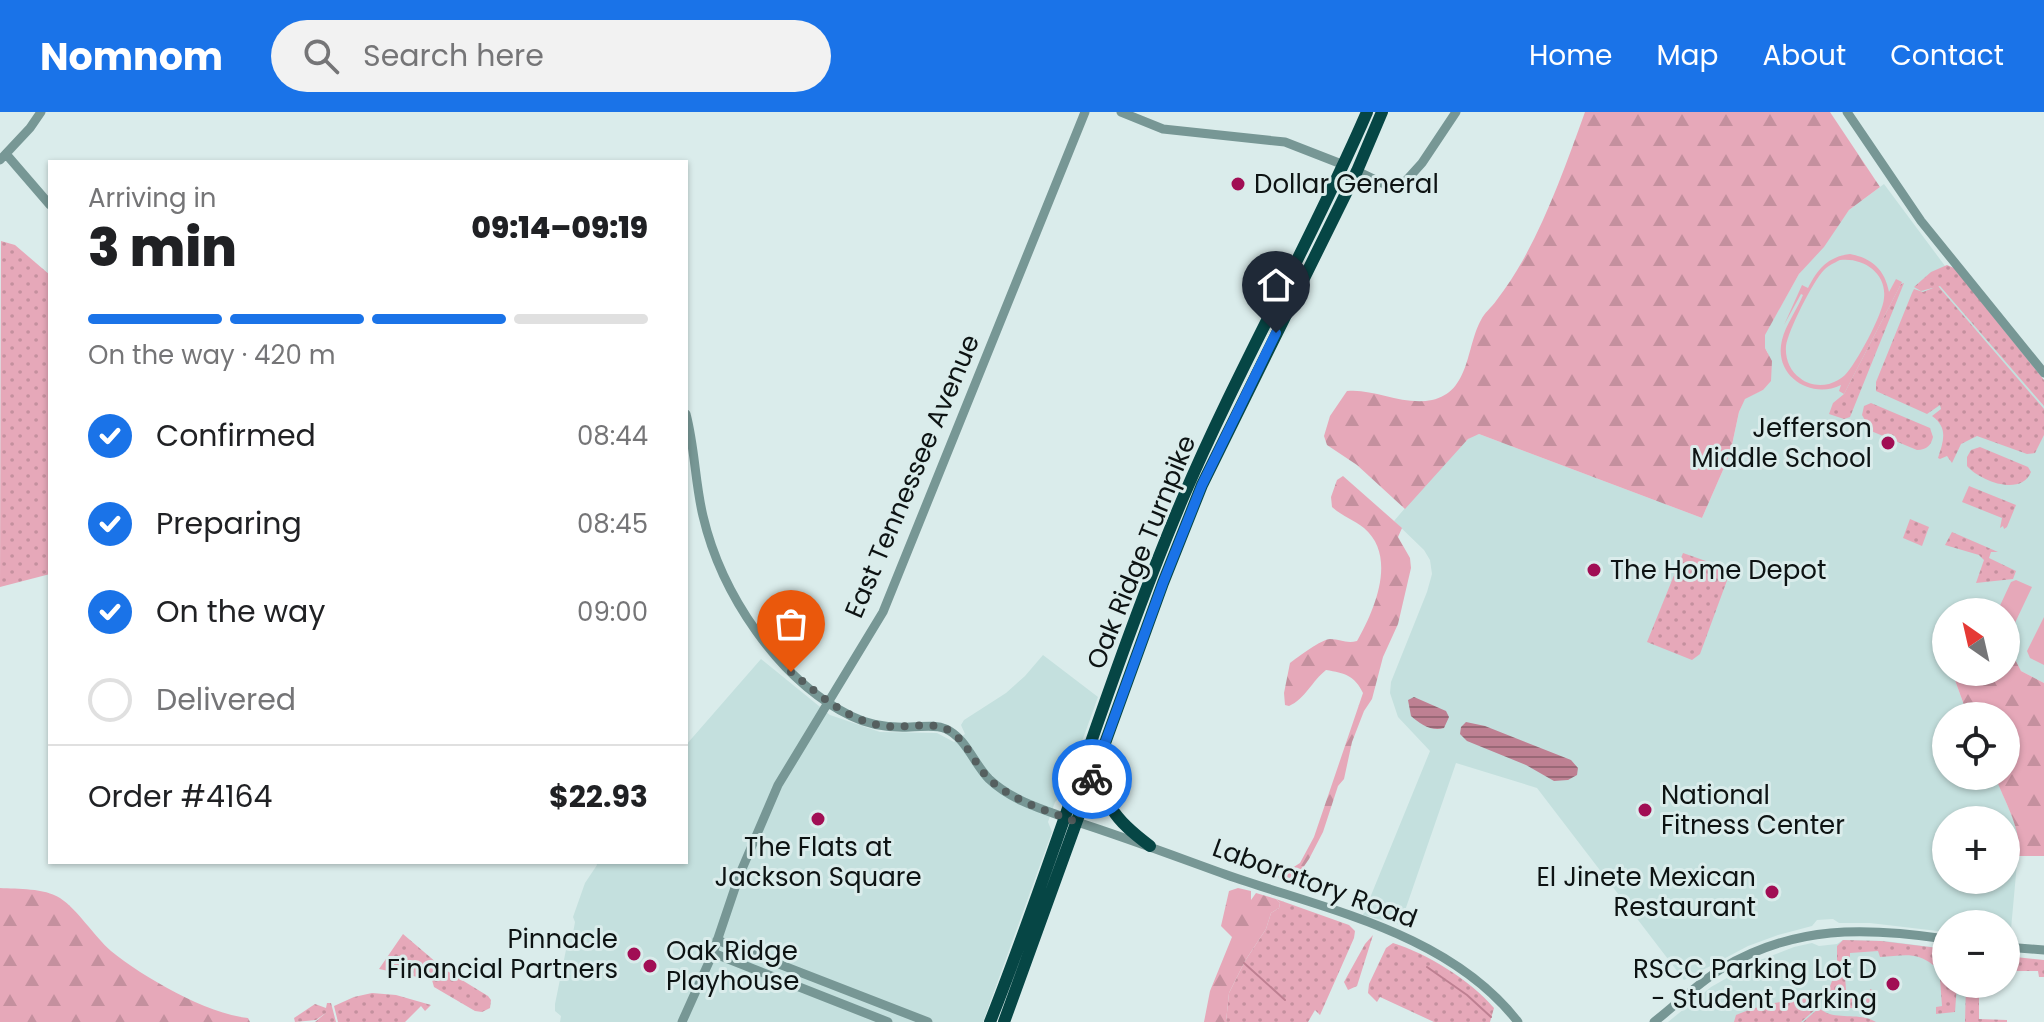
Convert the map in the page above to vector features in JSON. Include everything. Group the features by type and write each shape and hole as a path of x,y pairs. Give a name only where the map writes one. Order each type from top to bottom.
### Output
{"highway":[{"name":"Oak Ridge Turnpike","path":"1004,1022 1070,820 1113,701 1151,578 1224,409 1367,112"},
{"name":"Oak Ridge Turnpike","path":"990,1022 1114,717 1113,701 1202,485 1357,171 1382,112"},
{"path":"1344,165 1357,171"},
{"path":"1224,409 1236,414"},
{"path":"1151,578 1163,583"},
{"path":"1114,717 1104,769 1105,792 1111,809 1124,826 1150,846"}],"street":[{"path":"41,112 3,157 48,203"},
{"path":"30,128 51,112"},
{"name":"East Tennessee Avenue","path":"682,1022 713,953 739,876 778,785 883,612 1085,112"},
{"path":"1121,112 1163,129 1285,142 1344,165"},
{"path":"1357,171 1384,184 1403,184 1422,163 1456,112"},
{"path":"1851,115 1921,221 2044,373"},
{"name":"Laboratory Road","path":"688,426 702,513 727,582 749,621 773,652 791,672 828,702 850,716 886,727 929,726 948,730 956,734 979,768 1012,796 1070,820 1349,915 1417,943 1488,988 1518,1022"},
{"path":"1654,1022 1719,971 1761,949 1791,939 1838,931 1932,937"},
{"path":"717,940 924,1021"},
{"path":"2020,948 2044,950"},
{"path":"738,963 742,949"},
{"path":"713,953 888,1022"},
{"path":"777,978 783,965"},
{"path":"866,1013 870,999"},
{"path":"1508,1010 1527,1022"}],"shaded area":[{"path":"1884,184 1948,270 2044,388 2044,683 2020,670 2020,598 1932,598 1932,686 1957,686 1963,702 1932,702 1932,790 2001,790 2008,806 1932,806 1932,894 2014,894 2013,910 1932,910 1932,930 1870,923 1839,923 1833,919 1817,920 1812,926 1748,946 1684,980 1537,788 1456,763 1400,925 1363,915 1430,751 1398,717 1390,693 1391,682 1432,574 1430,560 1424,550 1394,521 1441,466 1471,436 1479,434 1702,518 1730,454 1745,398 1763,390 1768,353 1765,334 1799,274 1849,210"},
{"path":"1043,655 1098,697 1063,794 1055,802 1048,822 1052,832 983,1022 560,1022 561,1016 555,1011 555,1004 568,940 573,933 573,917 585,883 597,864 688,864 688,743 761,659 830,715 880,732 937,733 954,742 965,734 961,725 964,720 1006,693"},
{"path":"1414,697 1446,711 1449,717 1444,728 1431,728 1411,716 1408,700"},
{"path":"1466,722 1485,726 1571,760 1578,768 1577,775 1568,780 1554,781 1526,765 1467,741 1460,734"},
{"path":"1843,940 1885,941 1932,947 1932,998 1979,998 1979,1022 1668,1022 1711,987 1755,962 1812,943 1819,946 1837,944"}],"green space":[{"path":"1585,112 1830,112 1880,187 1849,210 1824,247 1799,274 1765,335 1765,348 1772,361 1771,381 1763,390 1745,399 1730,454 1702,518 1479,434 1468,439 1405,509 1357,465 1327,445 1324,436 1330,416 1347,391 1421,401 1432,400 1454,388 1465,367 1482,317 1514,276 1541,224"},
{"path":"1,241 15,245 48,273 48,575 0,587"},
{"path":"1850,254 1871,262 1881,271 1889,292 1896,279 1902,282 1844,394 1839,391 1841,385 1818,389 1797,382 1783,364 1781,353 1784,334 1803,295 1784,325 1802,285 1808,288 1824,265","holes":["1849,260 1872,268 1882,281 1884,298 1879,315 1856,361 1845,375 1829,384 1810,384 1796,375 1789,364 1786,351 1788,339 1819,276 1832,264"]},
{"path":"1947,265 1954,268 2044,380 2044,406 1940,286 1921,291 1914,287 1931,272"},
{"path":"1904,283 1850,417 1844,419 1829,414 1833,403 1844,394"},
{"path":"1938,286 2044,409 2044,435 2035,453 2027,454 1977,436 1961,444 1952,463 1947,456 1940,459 1943,430 1932,416 1941,409 1940,405 1927,414 1876,391 1876,382 1914,289 1923,292"},
{"path":"1871,403 1930,428 1933,437 1930,445 1917,450 1871,431 1862,415 1864,406"},
{"path":"1980,447 2028,467 2031,472 2026,480 2010,485 1981,477 1967,466 1971,450"},
{"path":"1343,476 1402,528 1398,537 1410,558 1411,568 1398,624 1383,657 1372,699 1352,742 1344,779 1338,786 1323,832 1298,875 1284,881 1278,877 1300,863 1314,837 1363,693 1349,676 1326,670 1300,699 1289,706 1285,705 1284,693 1290,663 1326,640 1357,641 1380,584 1380,554 1374,540 1364,528 1332,507 1331,497 1337,480"},
{"path":"1969,486 2016,505 2007,527 2000,528 2002,518 1962,502"},
{"path":"1910,519 1929,527 1922,546 1903,538"},
{"path":"1952,532 1998,552 1991,552 1989,558 2016,571 2013,579 1976,583 1984,560 1979,555 1945,545"},
{"path":"1683,553 1723,567 1729,575 1700,654 1692,660 1647,642"},
{"path":"2016,580 2032,587 2020,612 2020,598 2004,598 2011,582"},
{"path":"2044,617 2044,665 2030,658 2027,651"},
{"path":"2020,669 2044,683 2044,856 2020,856 2020,806 2007,806 2001,790 2020,790 2020,702 1963,702 1957,686 2020,686"},
{"path":"0,888 39,891 60,898 111,951 140,972 195,1002 248,1018 250,1022 0,1022"},
{"path":"1238,888 1251,891 1251,900 1256,893 1276,899 1280,903 1279,908 1271,913 1266,929 1229,993 1226,1022 1204,1022 1210,991 1232,937 1221,926 1229,891"},
{"path":"1276,899 1349,925 1355,931 1354,938 1320,1015 1315,1010 1308,1022 1226,1022 1229,993 1266,929 1271,913 1279,908 1280,903"},
{"path":"403,934 444,969 488,996 490,1008 475,1011 434,987 432,980 379,969"},
{"path":"1373,935 1357,986 1348,990 1344,982"},
{"path":"1843,940 1932,947 1932,964 1915,956 1880,957 1878,951 1850,953 1850,959 1844,960 1846,990 1851,991 1845,998 1828,1000 1827,994 1837,968 1837,946"},
{"path":"1393,943 1434,961 1461,978 1494,1008 1490,1022 1434,1022 1380,997 1377,1002 1368,993 1369,984 1386,948"},
{"path":"2020,957 2044,960 2044,977 2039,977 2038,971 2020,971"},
{"path":"1870,989 1875,991 1872,1008 1836,1008 1827,1003 1846,1000 1852,992 1853,997 1869,996"},
{"path":"372,993 396,995 431,1005 425,1011 421,1006 405,1022 338,1022 334,1006"},
{"path":"1806,998 1818,1007 1801,1022 1734,1022 1736,1015 1753,1009"},
{"path":"1941,998 1956,998 1955,1012 1936,1014 1936,1007 1942,1006"},
{"path":"1966,998 1979,998 1979,1019 2007,1020 2007,1022 1965,1022"},
{"path":"327,1003 331,1003 336,1022 315,1022 327,1012 316,1020 295,1022 294,1018 315,1004 326,1008"},
{"path":"1819,1008 1832,1015 1861,1017 1876,1022 1803,1022"}],"waterway":[{"path":"1244,963 1285,1000"},
{"path":"1427,967 1467,995 1491,1017"}],"way so far":[{"path":"791,672 828,702 865,722 886,727 940,727 956,734 979,768 999,788 1077,822 1092,779"}],"place":[{"name":"Dollar General","path":"1238,184"},
{"name":"Jefferson Middle School","path":"1888,443"},
{"name":"The Home Depot","path":"1594,570"},
{"name":"National Fitness Center","path":"1645,810"},
{"name":"The Flats at Jackson Square","path":"818,819"},
{"name":"El Jinete Mexican Restaurant","path":"1772,892"},
{"name":"Pinnacle Financial Partners","path":"634,954"},
{"name":"Oak Ridge Playhouse","path":"650,966"},
{"name":"RSCC Parking Lot D - Student Parking","path":"1893,984"}],"route":[{"path":"1092,779 1202,485 1276,333"}]}
